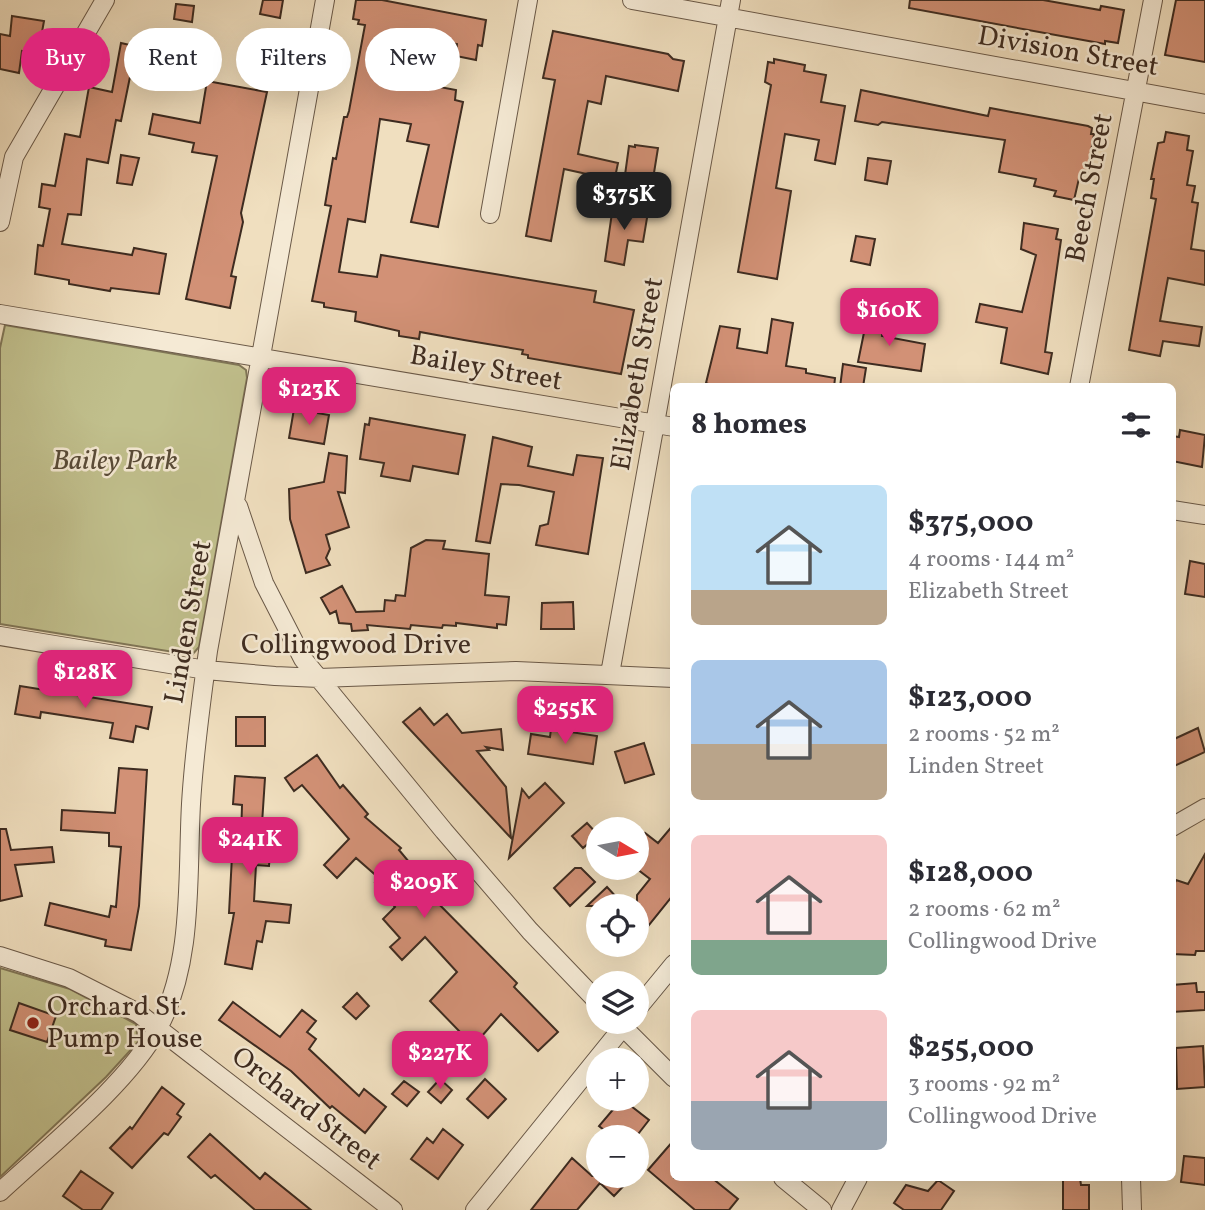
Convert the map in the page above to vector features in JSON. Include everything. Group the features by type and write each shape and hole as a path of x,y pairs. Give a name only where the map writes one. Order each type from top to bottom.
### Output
{"street":[{"path":"0,222 14,157 106,0"},
{"name":"Linden Street","path":"0,1192 122,1077 159,1028 173,990 182,947 196,735 325,0"},
{"path":"490,214 528,0"},
{"name":"Division Street","path":"632,0 729,9 1205,103"},
{"name":"Beech Street","path":"1080,383 1153,0"},
{"name":"Elizabeth Street","path":"671,383 729,9"},
{"name":"Bailey Street","path":"0,314 665,425"},
{"name":"Elizabeth Street","path":"610,674 670,392"},
{"path":"237,502 264,583 303,659 457,847 530,931 586,989"},
{"path":"1176,511 1205,516"},
{"name":"Collingwood Drive","path":"0,636 206,670 319,678 516,671 670,678"},
{"path":"1176,821 1205,808"},
{"name":"Orchard Street","path":"0,956 69,978 138,1013 393,1210"},
{"path":"649,994 670,969"},
{"path":"475,1210 614,1034"},
{"path":"632,1034 670,1074"},
{"path":"787,1181 822,1210"},
{"path":"841,1210 856,1181"},
{"path":"1131,1181 1132,1210"}],"green space":[{"name":"Bailey Park","path":"5,325 239,365 246,370 247,378 199,647 192,655 0,624 0,348"},
{"path":"0,968 70,989 136,1024 138,1042 106,1077 0,1177"}],"building":[{"path":"263,0 283,0 280,18 260,14"},
{"path":"356,0 382,0 486,20 482,46 478,45 476,60 460,57 460,28 365,28 365,91 456,91 455,100 463,102 438,227 411,222 429,145 407,141 411,124 380,119 365,222 348,219 339,272 377,277 381,255 596,291 594,302 634,310 621,374 528,358 528,355 522,354 523,350 420,332 419,339 399,336 399,331 355,321 356,312 324,307 324,303 312,301 331,206 325,205 333,158 336,159 344,117 347,117 349,111 365,25 358,24 359,20 353,19"},
{"path":"910,0 1043,0 1100,10 1101,6 1124,10 1118,43 1105,41 1105,44 909,8"},
{"path":"1176,0 1205,0 1205,62 1165,55"},
{"path":"176,4 194,6 192,22 174,19"},
{"path":"12,16 44,21 43,28 21,28 19,73 0,69 0,34 10,36"},
{"path":"553,31 668,54 673,59 684,61 678,91 606,76 601,104 588,101 578,154 618,163 613,187 595,183 596,176 564,169 551,241 526,236 555,80 543,78"},
{"path":"121,43 124,44 124,91 127,91 121,121 116,120 108,163 87,159 81,215 68,214 62,244 132,255 134,248 166,254 159,294 111,288 110,291 69,284 69,280 35,274 38,245 43,246 50,209 39,207 42,184 55,186 65,134 80,137 88,91 112,92"},
{"path":"774,59 805,65 804,71 826,75 821,102 845,106 835,164 815,160 819,140 785,134 776,188 791,191 777,279 738,272 771,85 765,82 768,62 774,63"},
{"path":"222,84 236,86 236,91 267,92 241,213 243,222 231,276 236,277 230,308 186,299 217,156 192,152 194,143 149,134 153,114 200,123 205,91 222,91"},
{"path":"861,90 988,116 990,108 1088,126 1092,128 1091,134 1094,134 1087,175 1080,174 1074,200 1054,196 1056,191 1034,186 1036,179 999,172 1005,140 882,122 878,125 855,121"},
{"path":"1166,132 1189,136 1187,150 1193,151 1187,185 1195,186 1192,202 1198,203 1191,249 1205,251 1205,285 1168,278 1160,321 1202,327 1199,346 1163,341 1160,356 1129,350 1156,199 1151,198 1154,179 1151,179 1158,143 1164,142"},
{"path":"629,146 658,148 653,179 625,175"},
{"path":"121,155 139,158 132,185 117,183"},
{"path":"868,158 891,161 887,184 865,180"},
{"path":"613,206 648,212 643,242 628,240 624,265 605,261"},
{"path":"1024,223 1058,229 1056,239 1061,240 1045,352 1052,353 1048,374 1001,363 1007,328 976,322 980,304 1022,312 1036,255 1021,249"},
{"path":"856,236 875,239 870,265 851,261"},
{"path":"868,313 884,316 882,336 925,344 921,371 858,362"},
{"path":"772,319 793,323 786,366 835,378 834,383 706,383 720,326 740,329 737,348 767,353"},
{"path":"843,364 866,368 864,383 841,383"},
{"path":"294,409 329,415 324,444 289,438"},
{"path":"370,418 465,435 458,474 413,466 410,481 381,476 384,463 360,459 365,424 369,425"},
{"path":"1180,430 1205,435 1202,467 1176,462 1176,437 1179,437"},
{"path":"493,437 532,447 528,466 573,475 577,455 603,458 588,554 536,545 540,526 548,524 554,492 519,485 501,484 490,543 476,541"},
{"path":"329,453 347,456 345,493 338,492 349,527 326,535 330,549 326,558 330,565 306,573 290,519 289,489 324,482"},
{"path":"426,540 445,541 443,549 489,554 485,595 509,597 506,625 497,624 497,628 456,623 456,626 443,625 442,628 411,625 410,629 367,625 368,630 352,631 351,624 339,623 336,611 330,614 321,598 342,586 356,612 384,611 385,600 395,601 396,595 405,596 411,548"},
{"path":"1190,561 1205,564 1205,597 1185,594"},
{"path":"573,602 574,629 541,629 542,603"},
{"path":"20,686 152,707 148,729 136,726 133,742 110,738 113,723 41,712 40,718 15,714"},
{"path":"420,708 434,725 447,714 462,733 501,729 503,750 486,747 489,750 477,751 506,787 511,838 403,722"},
{"path":"236,717 265,717 265,746 236,746"},
{"path":"1198,728 1205,752 1176,765 1176,738"},
{"path":"551,729 597,736 593,764 528,754 531,734 550,737"},
{"path":"644,743 654,774 625,783 615,752"},
{"path":"317,755 340,788 343,785 368,814 365,817 401,848 399,850 425,881 420,885 517,983 514,987 558,1032 538,1051 501,1014 475,1044 461,1033 430,1001 457,972 425,937 402,960 390,947 400,938 383,919 395,907 375,883 380,879 356,858 337,878 324,865 349,839 302,785 294,791 285,778"},
{"path":"119,768 147,770 139,906 131,950 105,946 106,940 45,925 50,903 109,917 111,906 116,907 121,847 109,846 109,833 61,830 62,810 115,813"},
{"path":"235,776 265,778 261,839 271,839 269,866 256,865 254,901 291,905 289,923 266,921 262,942 257,941 252,969 225,964 234,913 229,913 233,837 241,838 242,805 233,804"},
{"path":"545,783 564,803 509,858 522,789 529,798"},
{"path":"586,824 586,845 583,848 572,836"},
{"path":"0,829 6,829 11,850 52,847 54,862 15,865 22,896 0,901"},
{"path":"670,829 670,899 649,925 649,894 638,894 650,879 649,836 658,843"},
{"path":"1205,854 1205,951 1196,951 1195,955 1176,954 1176,880 1188,884"},
{"path":"575,868 581,868 586,873 586,880 595,882 570,906 554,888"},
{"path":"607,887 613,894 600,894"},
{"path":"1196,983 1197,992 1205,992 1205,1010 1176,1012 1176,985"},
{"path":"357,993 369,1006 356,1019 343,1007"},
{"path":"233,1002 280,1037 302,1010 316,1021 307,1032 316,1039 309,1049 359,1096 364,1089 386,1107 365,1133 332,1106 330,1108 291,1071 219,1020"},
{"name":"Orchard St. Pump House","path":"19,1003 56,1016 47,1042 10,1030"},
{"path":"1203,1046 1205,1087 1177,1089 1176,1048"},
{"path":"440,1079 452,1090 441,1103 428,1092"},
{"path":"485,1079 506,1099 488,1118 467,1099"},
{"path":"404,1081 419,1092 407,1106 392,1094"},
{"path":"162,1087 184,1104 177,1114 181,1117 168,1135 164,1133 132,1168 110,1148 130,1127 132,1129"},
{"path":"612,1111 637,1111 649,1120 645,1125 600,1125"},
{"path":"443,1129 463,1145 438,1179 411,1159 427,1138 433,1143"},
{"path":"210,1134 260,1179 265,1173 311,1210 255,1210 215,1175 211,1178 188,1157"},
{"path":"670,1145 670,1181 716,1181 738,1199 729,1210 695,1210 649,1171"},
{"path":"1184,1156 1205,1158 1205,1185 1181,1182"},
{"path":"572,1158 586,1171 586,1188 596,1188 577,1210 531,1210"},
{"path":"81,1171 113,1193 101,1210 83,1210 63,1196"},
{"path":"939,1181 954,1191 941,1210 904,1210 894,1203 906,1185 928,1191"},
{"path":"1063,1181 1080,1181 1081,1185 1089,1185 1089,1210 1063,1210"},
{"path":"605,1188 622,1188 614,1196"}],"place":[{"name":"Orchard St. Pump House","path":"33,1023"}]}
